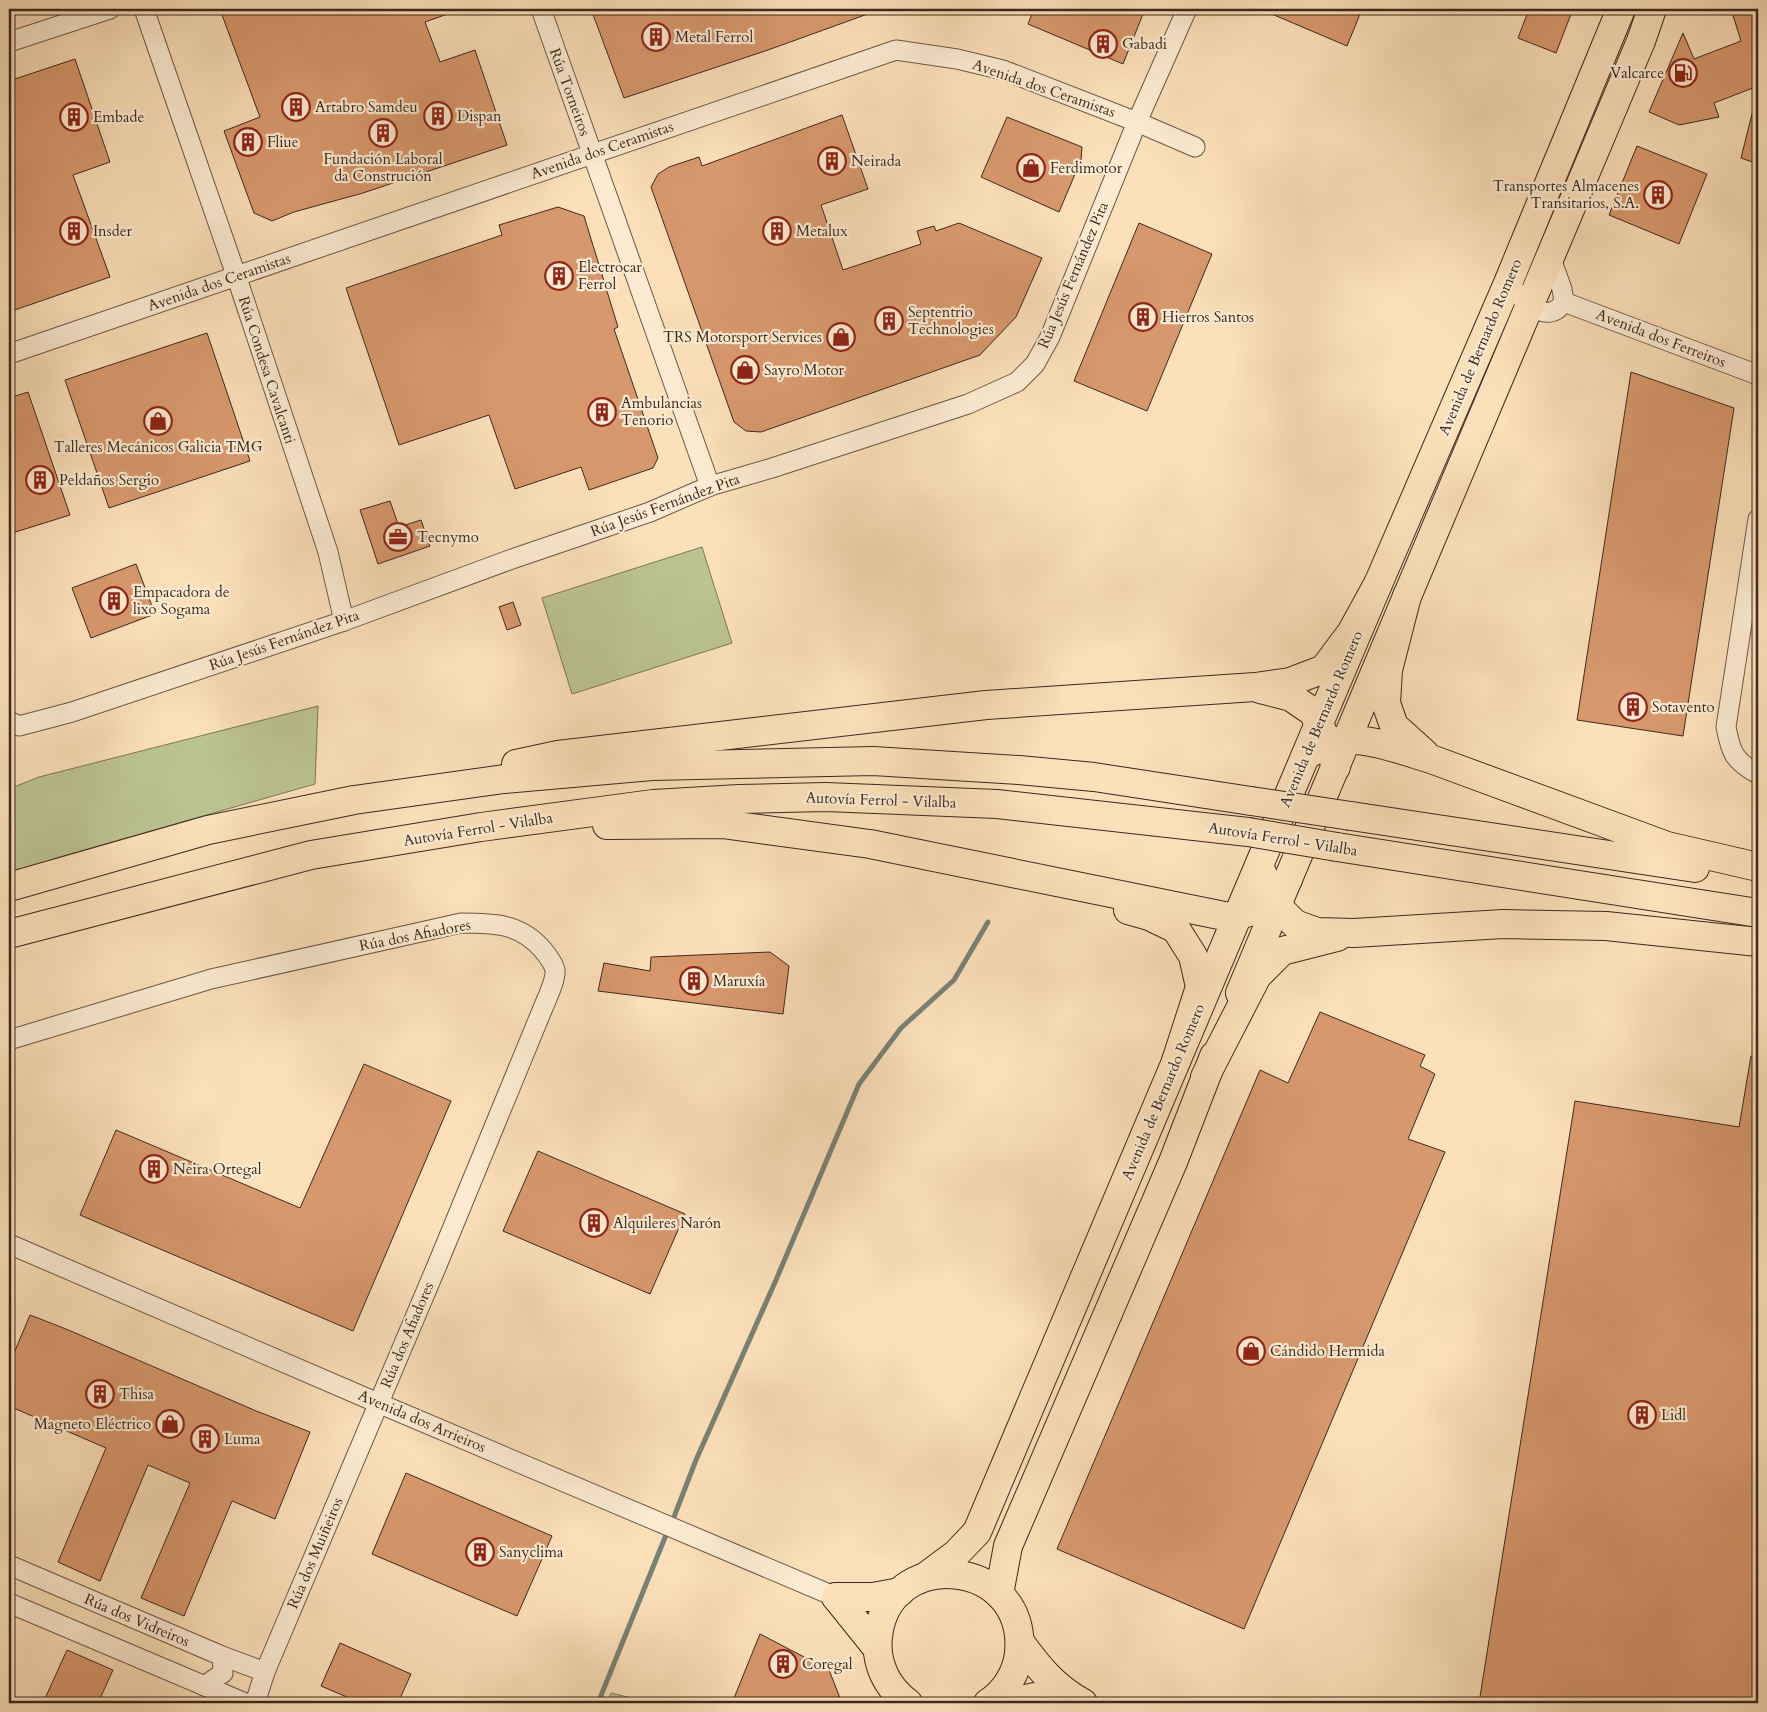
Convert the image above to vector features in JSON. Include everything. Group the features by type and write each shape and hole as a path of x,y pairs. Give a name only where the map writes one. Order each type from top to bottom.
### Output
{"highway":[{"name":"Avenida de Bernardo Romero","path":"999,1594 1008,1546 1173,1162 1205,1077 1280,893 1378,584 1508,283 1621,9"},
{"name":"Avenida de Bernardo Romero","path":"900,1592 912,1583 925,1577 956,1554 977,1532 1259,866 1327,746 1407,596 1531,306 1550,256 1641,41 1652,9"},
{"path":"9,887 208,830 558,755 986,705 1255,688 1290,682 1324,669 1352,632 1378,584"},
{"path":"1407,596 1388,670 1386,703 1394,726 1431,759"},
{"path":"1255,688 1290,697 1313,712 1327,746 1373,743 1431,759 1667,846 1758,867"},
{"path":"354,800 504,779 652,766 873,761 1019,770 1094,777 1758,878"},
{"name":"Autovía Ferrol - Vilalba","path":"9,934 311,855 481,828 653,804 739,799 826,797 997,804 1248,832 1758,913"},
{"path":"481,828 722,824 870,844 1229,917 1258,910 1280,893"},
{"path":"978,865 1149,916 1176,929 1193,956 1200,987 1176,1061"},
{"path":"1259,866 1280,893 1295,924 1317,932 1354,933 1503,924 1606,926 1758,942"},
{"path":"1205,1077 1257,976 1282,951 1354,933"},
{"path":"925,1577 945,1573 965,1575 983,1582 999,1594 1012,1612 1019,1633 1018,1663 1009,1682 996,1699 988,1703"},
{"path":"836,1597 873,1597 900,1592"},
{"path":"897,1699 882,1670 877,1648 879,1627 887,1608 900,1592"},
{"path":"836,1597 877,1648"},
{"path":"1020,1642 1039,1668 1070,1696 1084,1703"},
{"path":"1007,1703 1035,1697 1063,1703"}],"street":[{"path":"9,42 110,9"},
{"name":"Rúa Condesa Cavalcanti","path":"144,9 236,275 328,552 344,621"},
{"name":"Rúa Torneiros","path":"541,9 710,486"},
{"name":"Rúa Jesús Fernández Pita","path":"9,721 19,726 72,712 344,621 512,558 650,512 710,486 772,468 968,404 1017,382 1036,364 1050,337 1137,122 1187,9"},
{"name":"Avenida dos Ceramistas","path":"9,354 236,275 593,155 713,111 896,50 958,59 1003,70 1045,85 1195,147"},
{"path":"1508,283 1517,295 1531,306 1548,312 1556,310 1564,302 1562,289 1550,256"},
{"name":"Avenida dos Ferreiros","path":"1564,302 1758,375"},
{"path":"1758,519 1726,727 1730,749 1743,766 1758,774"},
{"name":"Rúa dos Afiadores","path":"9,1040 211,979 461,924 488,923 514,928 534,939 547,954 555,970 552,986 446,1245 378,1403"},
{"name":"Avenida dos Arrieiros","path":"9,1244 836,1597"},
{"name":"Rúa dos Muiñeiros","path":"254,1703 265,1672 378,1403"},
{"name":"Rúa dos Vidreiros","path":"9,1565 222,1656 265,1672"},
{"path":"9,1603 245,1703"},
{"path":"204,1686 223,1673 222,1656"}],"green space":[{"path":"702,547 732,643 572,694 542,598"},
{"path":"318,706 315,784 56,858 9,876 9,789 39,777"},
{"path":"611,1693 652,1703 607,1703"}],"building":[{"path":"239,9 456,9 456,11 425,22 440,62 475,50 507,145 363,193 294,212 272,221 254,213 224,131 260,117 222,15"},
{"name":"Metal Ferrol","path":"591,9 876,9 876,11 768,50 624,98"},
{"name":"Gabadi","path":"1034,9 1145,9 1123,64 1028,24"},
{"path":"1260,9 1362,9 1347,46"},
{"path":"1529,9 1573,9 1556,53 1518,38"},
{"path":"1731,9 1758,16 1758,86 1714,103 1719,117 1679,125 1649,112 1683,33 1694,59 1741,41"},
{"path":"75,59 110,162 73,175 110,277 9,312 9,81"},
{"path":"1753,110 1758,110 1758,164 1741,158"},
{"path":"842,115 868,189 821,205 843,270 921,244 917,231 934,226 936,231 959,223 1042,258 1016,317 980,355 761,432 746,431 734,422 651,187 658,174 669,167 699,157 702,166"},
{"name":"Ferdimotor","path":"1007,117 1082,147 1081,160 1059,212 981,177"},
{"name":"Transportes Almacenes Transitarios, S.A.","path":"1637,146 1707,174 1679,244 1609,215"},
{"path":"558,207 584,216 618,327 614,329 658,458 653,468 589,490 581,467 515,489 489,415 399,445 346,288 502,235 499,225"},
{"name":"Hierros Santos","path":"1139,223 1212,254 1147,411 1074,381"},
{"name":"Talleres Mecánicos Galicia TMG","path":"207,333 250,461 109,508 65,380"},
{"path":"1631,372 1734,408 1683,736 1577,720"},
{"name":"Peldaños Sergio","path":"28,392 70,515 9,534 9,398"},
{"name":"Tecnymo","path":"390,501 399,527 421,520 430,546 378,564 360,510"},
{"name":"Empacadora de lixo Sogama","path":"136,564 155,614 91,638 72,588"},
{"path":"513,602 521,625 507,630 499,607"},
{"name":"Maruxía","path":"770,952 789,966 783,1014 598,991 604,963 650,971 651,957"},
{"name":"Cándido Hermida","path":"1320,1012 1425,1055 1420,1066 1435,1074 1408,1139 1445,1152 1244,1629 1057,1549 1260,1070 1288,1083"},
{"name":"Lidl","path":"1751,1056 1758,1056 1758,1703 1479,1703 1575,1101 1739,1127"},
{"name":"Neira Ortegal","path":"364,1064 451,1101 353,1331 80,1215 116,1130 300,1208"},
{"name":"Alquileres Narón","path":"538,1151 685,1214 650,1294 503,1231"},
{"path":"30,1315 310,1432 275,1519 232,1501 184,1616 141,1598 190,1483 148,1465 100,1581 58,1562 106,1448 9,1406 9,1365"},
{"path":"406,1473 552,1536 517,1616 372,1554"},
{"name":"Coregal","path":"760,1634 829,1670 842,1703 732,1703"},
{"path":"340,1643 411,1674 398,1703 361,1703 321,1686"},
{"path":"67,1650 113,1670 98,1703 43,1703"}],"waterway":[{"path":"672,1522 696,1460 776,1280 859,1084 901,1028 954,980 988,922"},
{"path":"598,1703 668,1530"}],"place":[{"name":"Metal Ferrol","path":"656,37"},
{"name":"Gabadi","path":"1103,44"},
{"name":"Valcarce","path":"1683,73"},
{"name":"Artabro Samdeu","path":"296,107"},
{"name":"Dispan","path":"438,116"},
{"name":"Embade","path":"74,117"},
{"name":"Fundación Laboral da Construción","path":"383,133"},
{"name":"Fliue","path":"248,142"},
{"name":"Neirada","path":"832,161"},
{"name":"Ferdimotor","path":"1031,168"},
{"name":"Transportes Almacenes Transitarios, S.A.","path":"1658,195"},
{"name":"Insder","path":"74,231"},
{"name":"Metalux","path":"777,231"},
{"name":"Electrocar Ferrol","path":"559,276"},
{"name":"Hierros Santos","path":"1143,317"},
{"name":"Septentrio Technologies","path":"889,321"},
{"name":"TRS Motorsport Services","path":"841,337"},
{"name":"Sayro Motor","path":"745,370"},
{"name":"Ambulancias Tenorio","path":"602,412"},
{"name":"Talleres Mecánicos Galicia TMG","path":"158,421"},
{"name":"Peldaños Sergio","path":"40,480"},
{"name":"Tecnymo","path":"398,537"},
{"name":"Empacadora de lixo Sogama","path":"114,601"},
{"name":"Sotavento","path":"1633,707"},
{"name":"Maruxía","path":"694,981"},
{"name":"Neira Ortegal","path":"154,1169"},
{"name":"Alquileres Narón","path":"594,1223"},
{"name":"Cándido Hermida","path":"1251,1351"},
{"name":"Thisa","path":"100,1394"},
{"name":"Lidl","path":"1642,1415"},
{"name":"Magneto Eléctrico","path":"170,1424"},
{"name":"Luma","path":"205,1439"},
{"name":"Sanyclima","path":"480,1552"},
{"name":"Coregal","path":"783,1664"}]}
